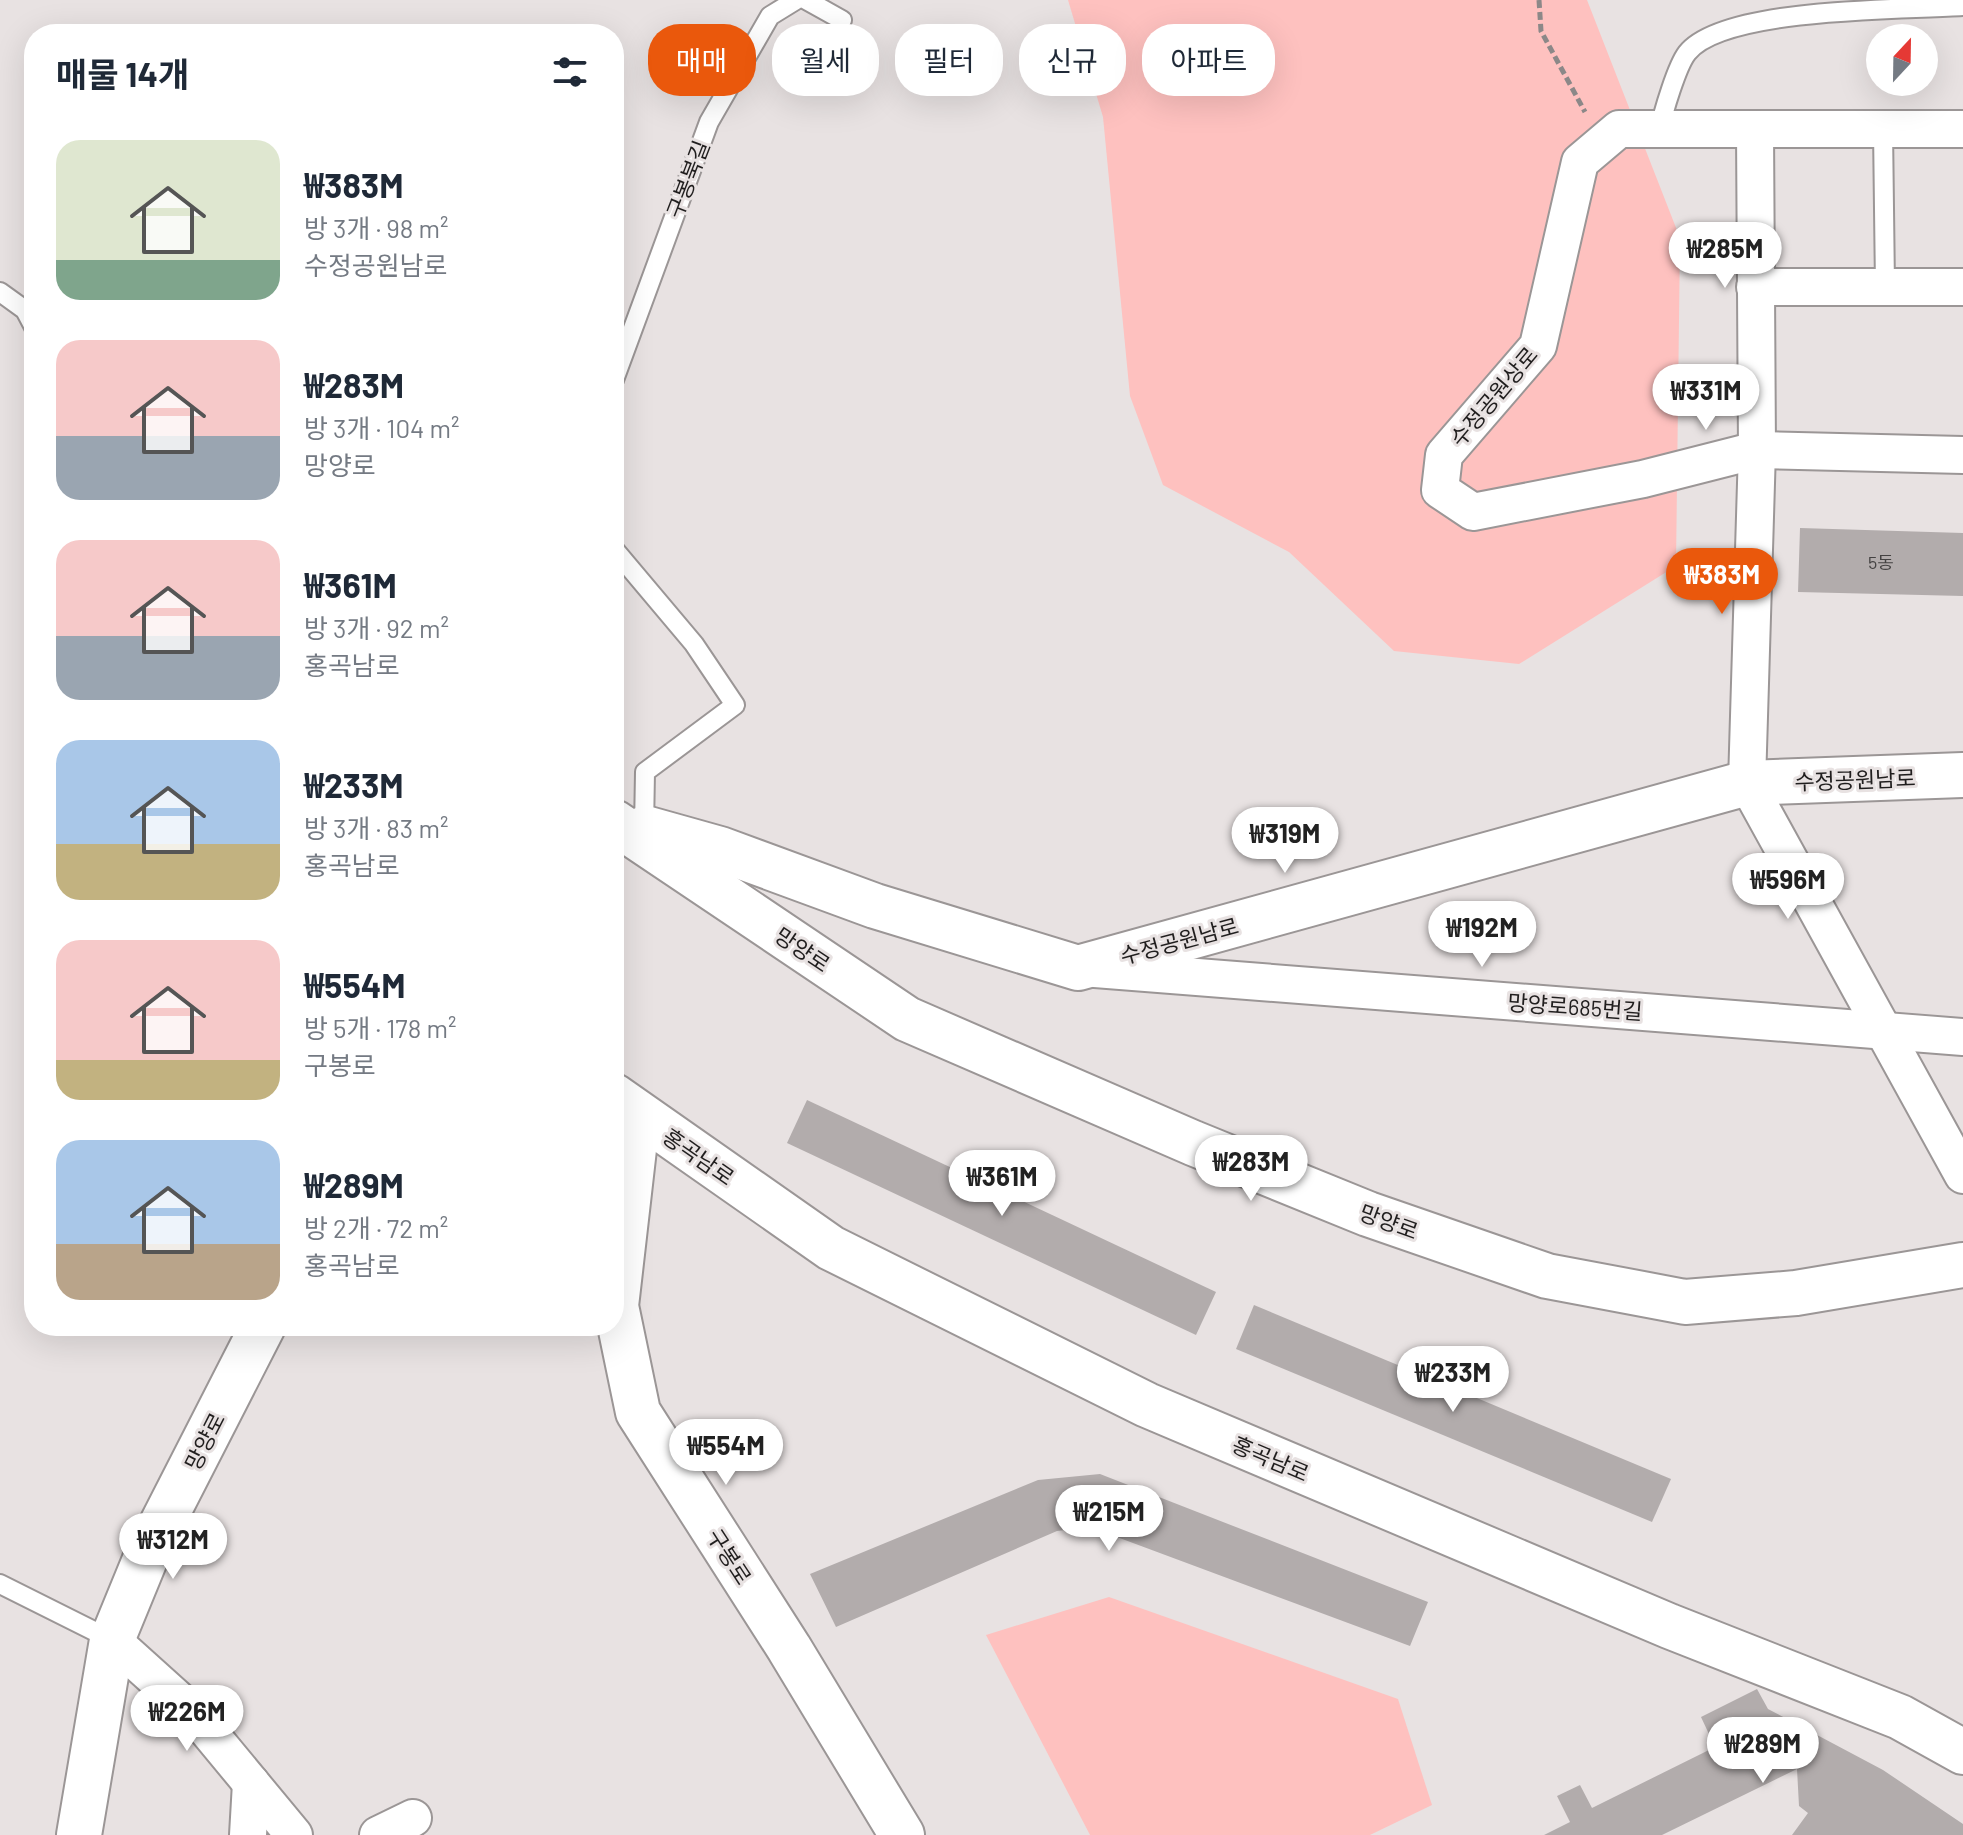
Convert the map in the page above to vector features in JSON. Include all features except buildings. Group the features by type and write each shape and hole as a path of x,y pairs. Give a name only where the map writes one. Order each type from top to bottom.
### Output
{"street":[{"path":"1601,142 1619,129 1963,129"},
{"path":"1755,130 1757,450 1747,783 1963,1175"},
{"name":"수정공원상로","path":"1601,142 1580,162 1538,346 1444,455 1440,490 1473,512 1643,479 1757,450 1963,455"},
{"path":"1755,287 1963,287"},
{"name":"수정공원남로","path":"1078,968 1747,783 1963,775"},
{"path":"624,824 720,849 875,906 1078,968"},
{"name":"망양로","path":"624,824 907,1019 1339,1202 1547,1276 1685,1302 1796,1293 1963,1265"},
{"name":"망양로685번길","path":"1078,968 1963,1037"},
{"name":"홍곡남로","path":"626,1105 831,1248 1147,1405 1669,1626 1900,1717 1963,1752"},
{"name":"구봉로","path":"624,1145 626,1105"},
{"name":"망양로","path":"79,1835 112,1640 151,1545 258,1336"},
{"name":"구봉로","path":"622,1336 638,1412 789,1648 902,1835"},
{"path":"112,1640 193,1713 294,1835"},
{"path":"248,1835 251,1783"},
{"path":"378,1835 413,1818"}],"lane":[{"name":"구봉북길","path":"624,353 709,122 770,16 796,0"},
{"path":"806,0 842,20"},
{"path":"1660,129 1686,54 1711,34 1788,16 1963,6"},
{"path":"1883,129 1885,287"},
{"path":"0,292 24,309"},
{"path":"624,561 694,644 735,705 645,772 624,824"},
{"path":"0,1584 112,1640"}],"path":[{"path":"1539,0 1541,31 1601,142"}],"shaded area":[{"path":"1068,0 1587,0 1680,238 1676,566 1519,664 1394,651 1289,552 1163,485 1130,396 1103,117 1097,96 1126,96 1126,24 1075,24"},
{"path":"1109,1597 1398,1699 1432,1805 1370,1835 1090,1835 986,1635"}]}
